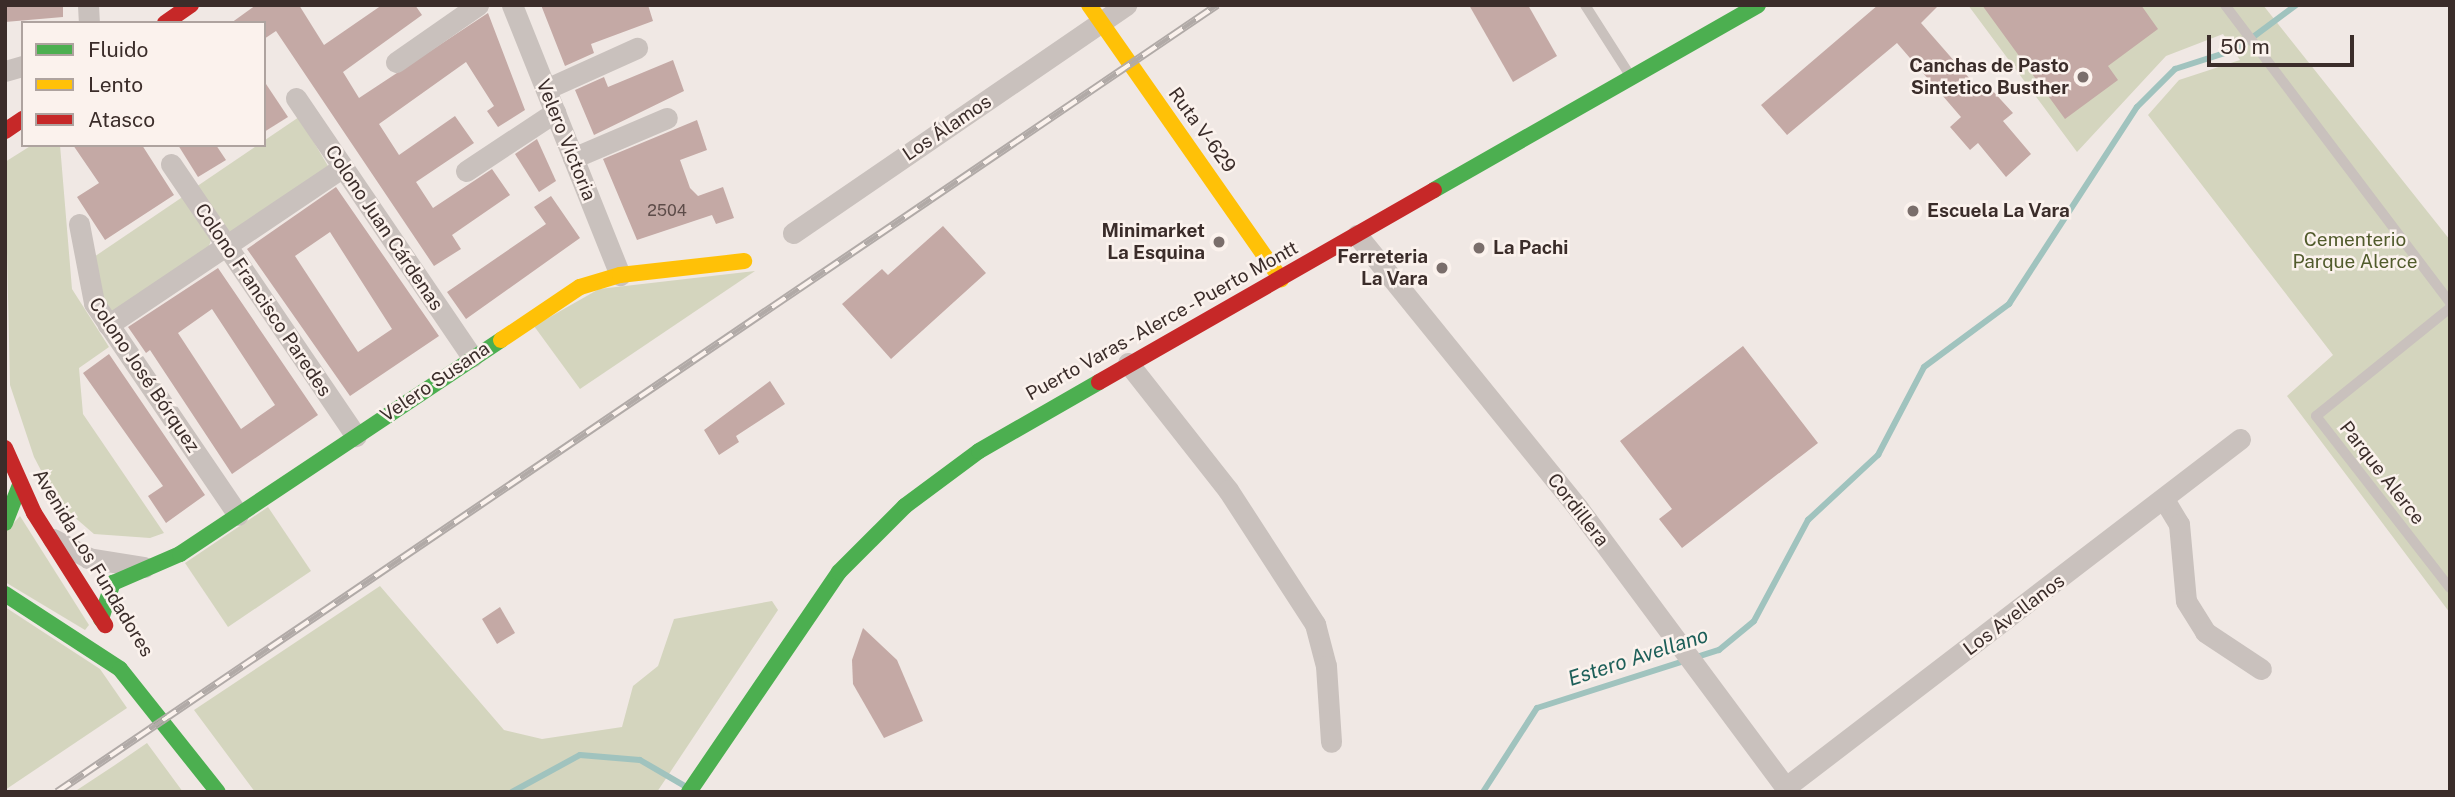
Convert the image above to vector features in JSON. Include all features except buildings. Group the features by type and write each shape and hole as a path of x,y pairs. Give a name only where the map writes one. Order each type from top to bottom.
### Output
{"main road":[{"path":"168,21 189,5"},
{"name":"Ruta V-629","path":"1089,5 1282,279"},
{"name":"Puerto Varas - Alerce - Puerto Montt","path":"690,792 839,572 905,506 979,450 1758,5"},
{"path":"5,131 21,120"},
{"name":"Velero Susana","path":"101,619 113,583 150,567 238,515 580,287 620,275 744,261"},
{"name":"Avenida Los Fundadores","path":"5,448 20,485 48,537 148,698 218,792"},
{"path":"5,523 20,485"},
{"name":"Avenida Los Fundadores","path":"5,594 105,656 148,698"}],"street":[{"path":"153,21 189,5"},
{"path":"396,62 478,5"},
{"name":"Velero Victoria","path":"512,5 620,275"},
{"name":"Los Álamos","path":"793,233 1126,5"},
{"path":"545,89 637,48"},
{"name":"Colono Juan Cárdenas","path":"296,98 472,357"},
{"path":"466,171 555,113"},
{"path":"573,158 667,118"},
{"name":"Colono Francisco Paredes","path":"171,164 356,436"},
{"path":"108,325 343,167"},
{"name":"Colono José Bórquez","path":"79,224 86,288 108,325 238,515"},
{"name":"Cordillera","path":"1357,235 1578,508 1788,790"},
{"path":"1128,363 1228,489 1315,624 1326,666 1331,742"},
{"name":"Los Avellanos","path":"1788,790 2165,501 2240,439"},
{"path":"2165,501 2179,524 2186,601 2205,632 2261,669"},
{"path":"48,537 103,562 150,567"}],"lane":[{"path":"1585,5 1632,78"},
{"name":"Parque Alerce","path":"2225,5 2450,306 2316,416 2450,588"}],"green space":[{"name":"Cementerio Parque Alerce","path":"1968,5 2263,5 2450,240 2450,613 2287,396 2333,355 2148,115 2179,80 2240,60 2223,34 2166,56 2077,152"},
{"path":"299,117 328,166 234,232 221,230 193,189 255,147 266,147 266,139"},
{"path":"29,147 60,147 72,289 109,347 79,368 83,414 164,533 150,538 94,534 58,503 34,457 10,385 5,162"},
{"path":"184,196 212,237 208,249 113,312 106,307 88,261"},
{"path":"755,271 580,389 534,326 599,289"},
{"path":"268,507 311,571 228,627 185,563"},
{"path":"20,516 89,625 85,630 5,582 5,533"},
{"path":"380,586 504,730 542,739 622,727 633,686 658,666 674,619 772,601 778,610 657,792 255,792 194,710"},
{"path":"5,607 100,669 127,708 5,790"},
{"path":"147,743 183,792 74,792 115,765"}],"waterway":[{"name":"Estero Avellano","path":"1483,792 1537,708 1719,650 1754,621 1808,520 1878,455 1924,367 2009,304 2137,107 2175,69 2237,49 2296,5"},
{"name":"Estero Avellano","path":"512,792 580,755 640,760 683,785"}],"railway":[{"path":"57,792 1217,5"}],"traffic: fast":[{"path":"1434,190 1758,5"},
{"path":"101,619 113,583 180,554 501,340"},
{"path":"689,792 839,572 905,506 979,451 1099,382"},
{"path":"5,523 20,485"},
{"path":"5,594 120,669 218,792"}],"traffic: slow":[{"path":"1089,5 1281,279"},
{"path":"501,340 580,287 620,275 744,261"}],"traffic: jam":[{"path":"168,21 191,5"},
{"path":"5,131 21,120"},
{"path":"1099,382 1434,190"},
{"path":"5,448 34,513 105,625"}],"place":[{"name":"Canchas de Pasto Sintetico Busther","path":"2083,77"},
{"name":"Escuela La Vara","path":"1913,211"},
{"name":"Minimarket La Esquina","path":"1219,242"},
{"name":"La Pachi","path":"1479,248"},
{"name":"Ferreteria La Vara","path":"1442,268"}]}
